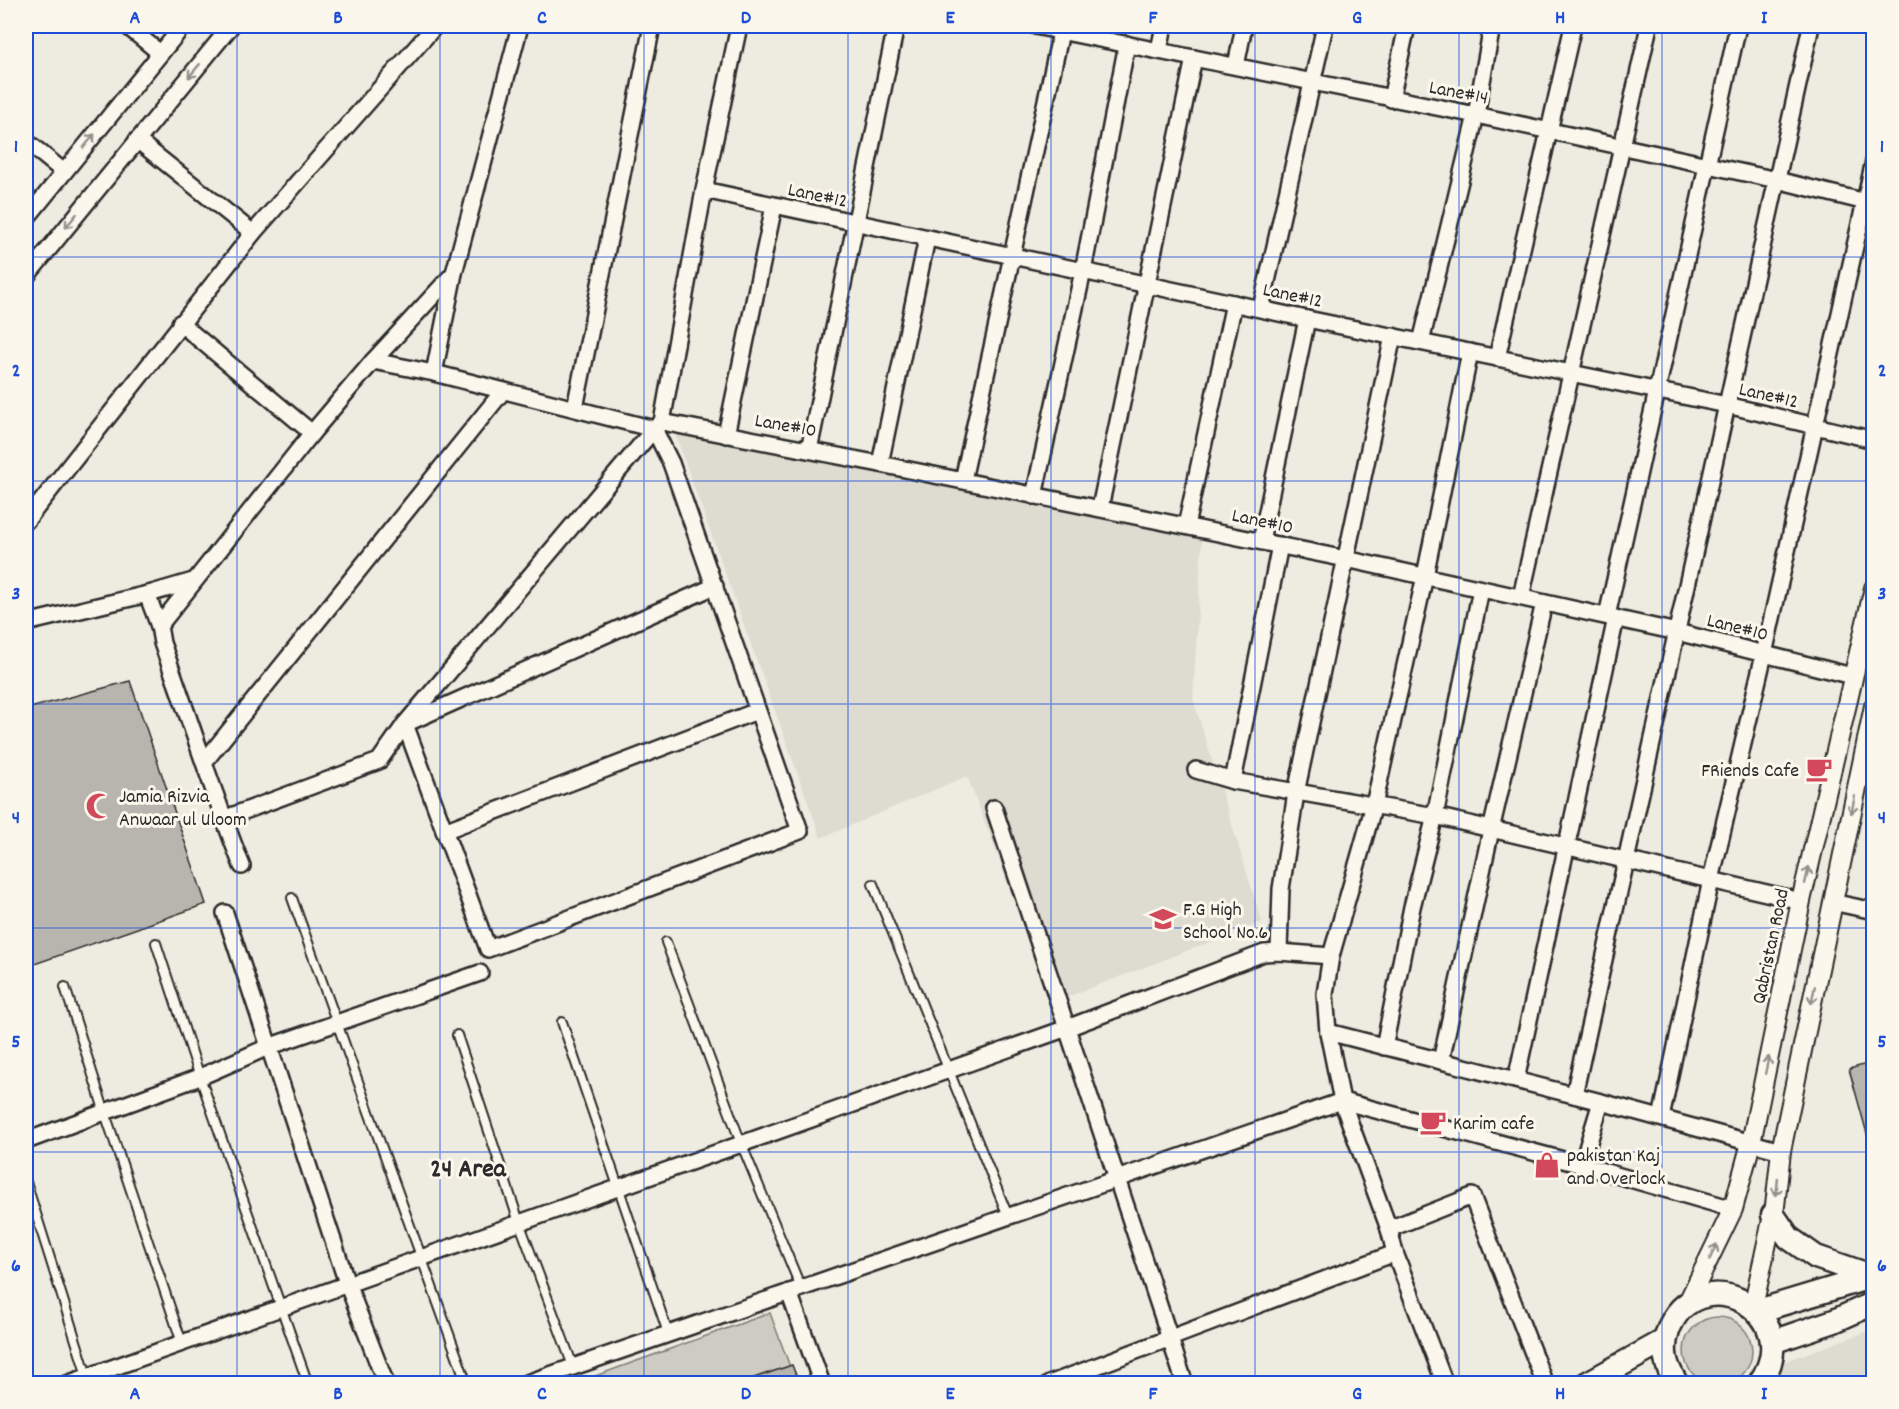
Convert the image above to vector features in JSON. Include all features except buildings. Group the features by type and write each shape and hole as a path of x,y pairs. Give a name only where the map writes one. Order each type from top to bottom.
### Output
{"main road":[{"path":"1773,1215 1789,1238 1816,1257 1872,1276"},
{"path":"1755,1309 1872,1276"},
{"path":"1677,1383 1666,1364 1664,1341 1672,1320 1687,1304 1708,1295 1732,1296 1755,1309 1769,1328 1772,1357 1759,1383"},
{"path":"1772,1342 1834,1321 1874,1303"},
{"path":"1586,1383 1664,1341"}],"street":[{"path":"127,26 160,53"},
{"path":"26,219 183,26"},
{"path":"26,277 231,26"},
{"path":"26,521 253,233 435,26"},
{"path":"434,373 454,273 520,26"},
{"path":"575,408 652,26"},
{"path":"405,724 488,949 800,831 658,426 739,26"},
{"path":"809,450 896,26"},
{"name":"Lane#14","path":"1035,26 1070,30 1159,51 1476,115 1777,180 1869,203"},
{"path":"1159,51 1164,26"},
{"path":"1236,66 1244,26"},
{"path":"1261,308 1325,26"},
{"path":"1391,99 1407,26"},
{"path":"1421,342 1476,115 1492,26"},
{"path":"1497,357 1573,26"},
{"path":"1521,597 1649,26"},
{"path":"1516,1080 1553,912 1656,390 1738,26"},
{"path":"1574,1095 1811,26"},
{"path":"963,480 1013,256 1070,30"},
{"path":"1034,496 1083,271 1127,44"},
{"path":"1100,508 1194,58"},
{"path":"137,140 253,233"},
{"path":"26,141 64,172"},
{"path":"1661,1118 1711,880 1814,426 1869,203 1874,161"},
{"name":"Lane#12","path":"704,190 1307,319 1727,405 1874,440"},
{"path":"726,435 774,206"},
{"path":"880,464 927,238"},
{"path":"159,626 312,433 373,361 454,273"},
{"path":"1186,526 1234,303"},
{"path":"1261,541 1307,319"},
{"path":"180,323 312,433"},
{"path":"1279,952 1281,889 1296,792 1393,336"},
{"path":"1445,1383 1395,1253 1389,1229 1342,1101 1328,1032 1325,994 1331,956 1374,805 1425,576 1470,352"},
{"name":"Lane#10","path":"373,361 434,373 658,426 809,450 1346,559 1677,632 1852,676"},
{"path":"205,761 503,391"},
{"path":"223,819 379,761 405,724 658,426"},
{"path":"1233,781 1280,545"},
{"path":"26,623 193,581"},
{"path":"405,724 715,586"},
{"name":"Qabristan Road","path":"1687,1304 1733,1209 1751,1143 1801,901 1874,588"},
{"path":"1384,1047 1413,907 1435,816 1481,589"},
{"path":"147,594 223,819 242,866"},
{"path":"1441,1061 1491,830 1544,603"},
{"path":"1755,1309 1773,1215 1781,1151 1874,706"},
{"path":"444,831 757,711"},
{"path":"1196,770 1233,781 1435,816 1801,901"},
{"path":"994,808 1185,1383"},
{"path":"1832,902 1874,911"},
{"path":"225,913 347,1283 386,1383"},
{"path":"67,1383 1067,1028 1264,954 1279,952 1331,956"},
{"path":"26,1141 200,1077 268,1047 480,973"},
{"path":"1328,1032 1781,1151"},
{"path":"524,1383 1342,1101 1582,1165 1733,1209"},
{"path":"1582,1165 1601,1102"},
{"path":"1389,1229 1472,1196 1545,1383"},
{"path":"1049,1383 1395,1253"},
{"path":"795,1290 822,1383"}],"lane":[{"path":"873,884 1008,1216"},
{"path":"292,898 467,1383"},
{"path":"666,942 795,1290"},
{"path":"156,943 200,1077 308,1383"},
{"path":"65,987 182,1342"},
{"path":"562,1022 669,1334"},
{"path":"457,1035 519,1222 573,1366"},
{"path":"26,1182 87,1376"}],"shaded area":[{"path":"675,434 1203,525 1193,699 1262,922 1054,1002 967,776 821,838"},
{"path":"770,1313 796,1383 573,1384"},
{"path":"1718,1317 1731,1320 1742,1327 1749,1338 1752,1351 1749,1364 1742,1375 1731,1382 1718,1385 1705,1382 1694,1375 1687,1364 1684,1351 1687,1338 1694,1327 1705,1320"},
{"path":"1866,1332 1873,1353 1873,1383 1772,1384 1777,1364"}],"place":[{"name":"FRiends Cafe","path":"1819,769"},
{"name":"Jamia Rizvia Anwaar ul Uloom","path":"99,806"},
{"name":"F.G High School No.6","path":"1163,919"},
{"name":"Karim cafe","path":"1433,1122"},
{"name":"pakistan Kaj and Overlock","path":"1547,1165"}],"district":[{"name":"24 Area","path":"468,1167"}]}
